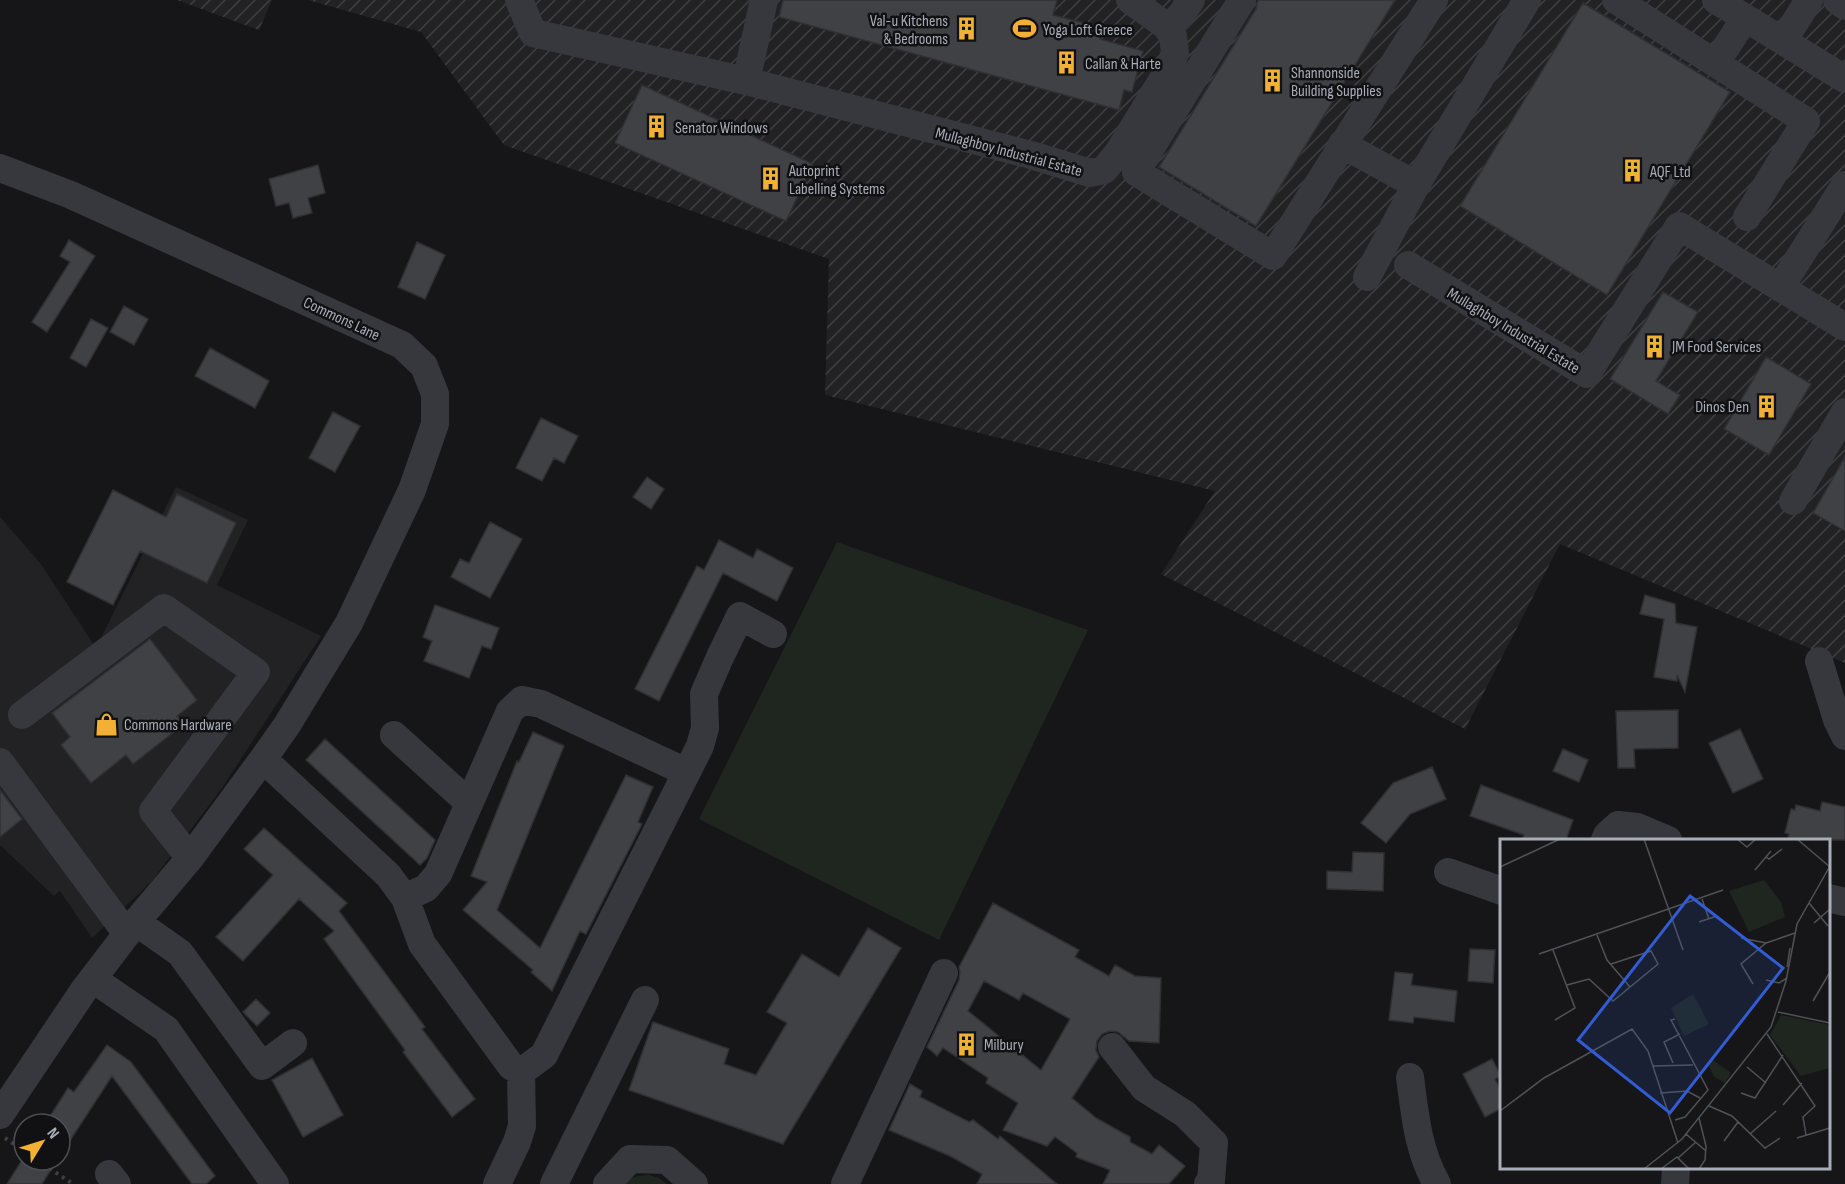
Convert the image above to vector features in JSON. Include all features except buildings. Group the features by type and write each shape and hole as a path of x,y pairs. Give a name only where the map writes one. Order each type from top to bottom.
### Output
{"street":[{"name":"Mullaghboy Industrial Estate","path":"519,0 533,33 746,81 1090,172 1104,170 1118,153 1169,69 1175,53 1173,36 1168,28"},
{"path":"746,81 764,0"},
{"path":"1130,0 1168,28 1191,0"},
{"path":"1242,0 1136,172 1273,256 1341,144 1434,0"},
{"path":"1367,277 1416,185 1527,0"},
{"path":"1616,0 1806,121 1747,217"},
{"path":"1716,0 1845,79"},
{"path":"1783,41 1809,0"},
{"path":"1837,0 1845,6"},
{"path":"1716,63 1745,18"},
{"path":"1341,144 1416,185"},
{"name":"Commons Lane","path":"0,168 71,195 402,345 424,366 435,394 435,424 412,490 349,623 287,725 263,759 190,858 93,979 0,1115"},
{"path":"1780,288 1845,185"},
{"name":"Mullaghboy Industrial Estate","path":"1407,265 1587,374 1679,226 1845,327"},
{"path":"1793,501 1845,412"},
{"path":"21,716 164,608 256,672 153,812 190,858"},
{"path":"521,1072 544,1055 700,746 705,728 704,694 740,616 773,634"},
{"path":"1819,661 1837,720 1845,736"},
{"path":"405,898 426,888 438,874 510,711 522,700 541,704 686,772"},
{"path":"394,735 469,803"},
{"path":"263,759 388,875 405,898 422,944 511,1066 521,1072"},
{"path":"0,762 132,928 180,953 262,1066 293,1043"},
{"path":"1605,839 1618,825 1637,827 1666,839"},
{"path":"1448,872 1500,890"},
{"path":"1830,898 1845,902"},
{"path":"845,1184 944,973"},
{"path":"93,979 166,1029 274,1184"},
{"path":"554,1184 645,1000"},
{"path":"1112,1047 1144,1088 1185,1114 1214,1143 1211,1181 1208,1184"},
{"path":"497,1184 518,1142 522,1126 521,1072"},
{"path":"1410,1077 1416,1126 1426,1165 1437,1184"},
{"path":"607,1184 630,1159 667,1160 694,1184"},
{"path":"1674,1184 1676,1169"}],"path":[{"path":"55,1172 73,1184"}],"shaded area":[{"path":"177,0 272,0 259,30"},
{"path":"308,0 1845,0 1845,663 1560,544 1465,729 1161,574 1215,491 825,395 829,259 504,145 421,32"},
{"path":"176,487 248,520 217,585 321,636 222,788 152,881 92,938 60,891 54,896 0,845 0,517 41,564 96,648"},
{"path":"837,542 1088,630 939,940 699,819"},
{"path":"649,1175 667,1184 621,1184 631,1178"}],"place":[{"name":"Val-u Kitchens & Bedrooms","path":"966,29"},
{"name":"Yoga Loft Greece","path":"1025,29"},
{"name":"Callan & Harte","path":"1067,63"},
{"name":"Shannonside Building Supplies","path":"1273,81"},
{"name":"Senator Windows","path":"657,127"},
{"name":"AQF Ltd","path":"1632,171"},
{"name":"Autoprint Labelling Systems","path":"771,179"},
{"name":"JM Food Services","path":"1654,346"},
{"name":"Dinos Den","path":"1767,406"},
{"name":"Commons Hardware","path":"106,724"},
{"name":"Milbury","path":"966,1044"}]}
